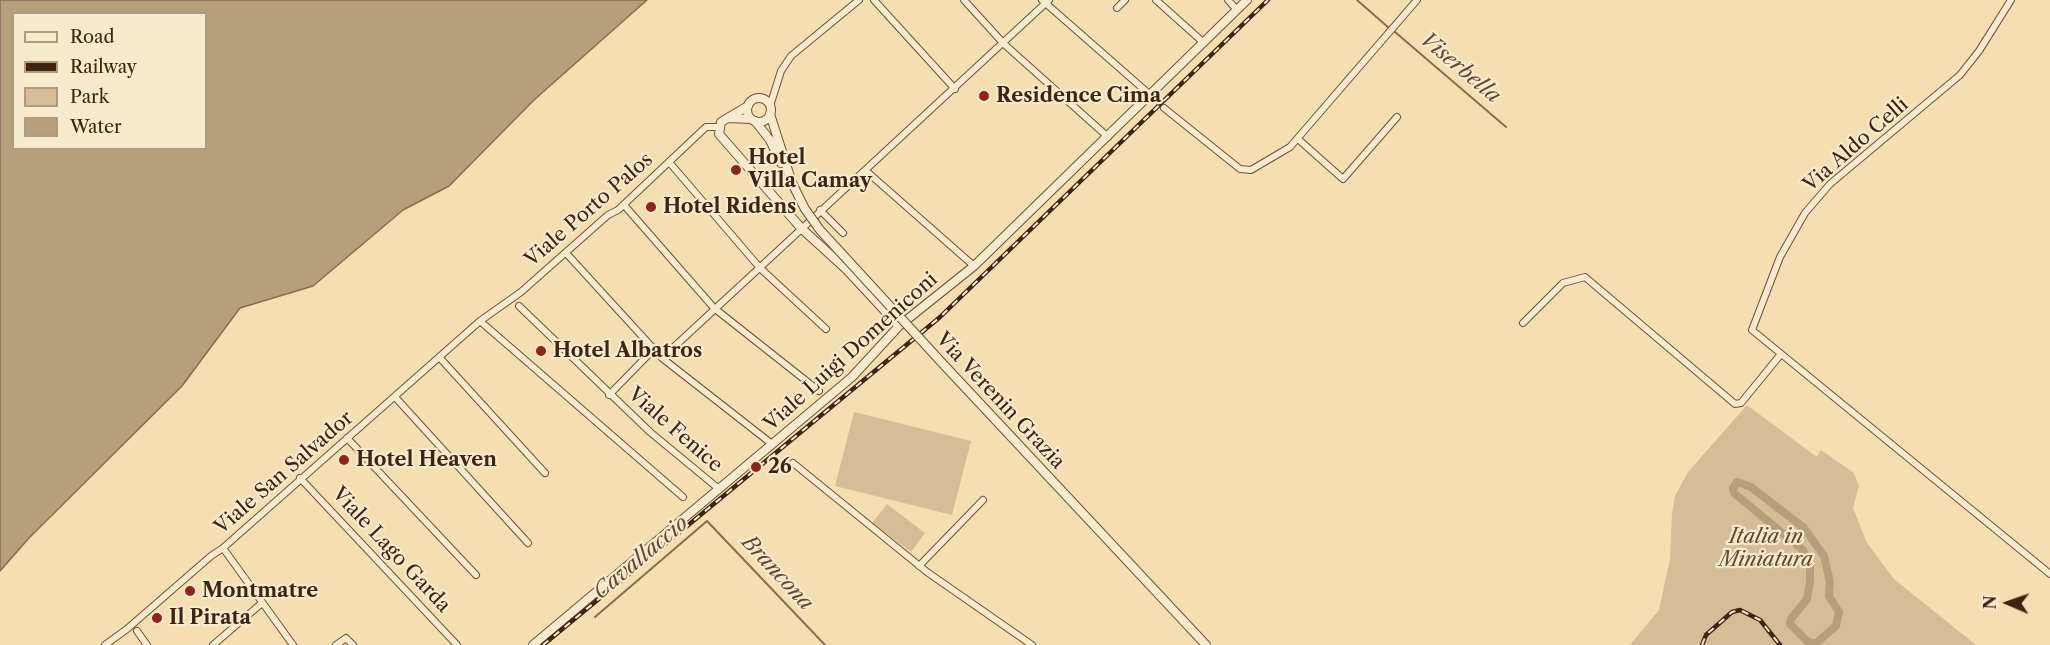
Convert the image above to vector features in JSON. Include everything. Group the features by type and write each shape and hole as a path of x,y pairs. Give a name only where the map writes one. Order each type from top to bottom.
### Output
{"street":[{"path":"726,118 766,120 781,71 791,56 859,0"},
{"path":"874,0 955,90"},
{"path":"964,0 1004,44 1108,137"},
{"path":"1117,8 1125,0"},
{"path":"1156,0 1204,43"},
{"path":"1228,0 1237,10"},
{"name":"Viale Luigi Domeniconi","path":"533,645 852,377 899,326 974,266 1247,0"},
{"path":"1164,108 1236,166 1245,171 1251,170 1277,156 1298,139 1417,0"},
{"name":"Via Aldo Celli","path":"2011,0 1979,51 1960,75 1830,184 1790,236 1752,330 2050,574"},
{"path":"662,357 820,210 955,90 1046,1 1156,100"},
{"path":"753,120 747,113 752,100 759,98 766,100 770,110"},
{"path":"748,106 726,118 719,127 719,134 801,228 846,269 899,326"},
{"name":"Via Verenin Grazia","path":"770,110 786,169"},
{"path":"1298,139 1343,179 1397,117"},
{"name":"Via Verenin Grazia","path":"753,120 770,140 805,209 820,230 1206,645"},
{"name":"Viale Porto Palos","path":"480,321 521,292 624,205 706,127 719,127"},
{"path":"669,162 760,268 826,329"},
{"path":"865,170 974,266"},
{"path":"624,205 714,308 819,391"},
{"path":"820,210 843,233"},
{"path":"566,253 662,357 772,444"},
{"path":"1523,323 1563,283 1585,277 1735,404 1741,403 1781,354"},
{"name":"Viale Fenice","path":"519,306 609,394 719,489"},
{"path":"480,321 683,497"},
{"name":"Viale San Salvador","path":"105,645 128,629 223,548 300,478 368,423 480,321"},
{"name":"Viale Fenice","path":"609,394 654,349"},
{"path":"439,357 545,473"},
{"path":"395,397 528,543"},
{"path":"347,438 476,575"},
{"path":"793,463 919,566 1032,645"},
{"name":"Viale Lago Garda","path":"300,478 457,645"},
{"path":"919,566 983,500"},
{"path":"223,548 293,645"},
{"path":"213,645 262,603"},
{"path":"137,631 147,645"},
{"path":"336,645 346,638 353,645"}],"green space":[{"name":"Italia in Miniatura","path":"1747,405 1814,455 1817,456 1821,450 1854,473 1859,486 1853,508 1867,543 1894,579 1976,645 1630,645 1659,610 1670,559 1675,496 1688,472"},
{"path":"854,412 971,441 952,515 835,486"},
{"path":"887,504 925,533 911,552 872,523"}],"water":[{"path":"0,0 647,0 534,100 449,186 403,210 313,286 240,308 182,386 29,538 0,571"}],"waterway":[{"name":"Viserbella","path":"1357,0 1389,28"},
{"name":"Viserbella","path":"1395,32 1506,127"},
{"path":"1737,482 1751,487 1804,528 1824,556 1830,582 1829,596 1839,612 1836,626 1815,644 1807,641 1790,624 1791,619 1807,599 1810,564 1803,550 1734,493 1733,488 1737,482"},
{"name":"Brancona","path":"595,617 707,521 825,645"}],"railway":[{"path":"543,645 939,318 1268,0"},
{"path":"1702,645 1706,635 1732,612 1740,610 1760,620 1780,645"}],"place":[{"name":"Residence Cima","path":"984,96"},
{"name":"Hotel Villa Camay","path":"736,170"},
{"name":"Hotel Ridens","path":"651,207"},
{"name":"Hotel Albatros","path":"541,351"},
{"name":"Hotel Heaven","path":"344,460"},
{"name":"26","path":"756,467"},
{"name":"Montmatre","path":"190,591"},
{"name":"Il Pirata","path":"157,618"}],"water label":[{"name":"Cavallaccio","path":"641,558"}]}
